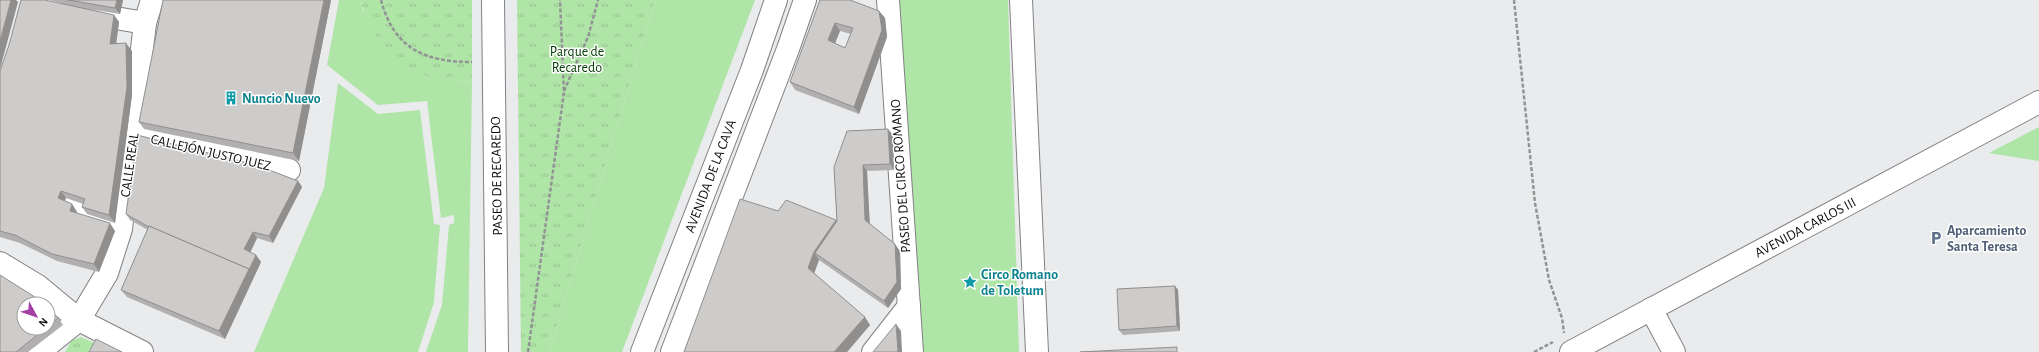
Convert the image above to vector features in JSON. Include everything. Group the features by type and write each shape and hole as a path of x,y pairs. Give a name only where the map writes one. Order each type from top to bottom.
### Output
{"street":[{"path":"39,0 92,14 144,23"},
{"name":"CALLE REAL","path":"40,352 78,320 107,273 121,229 133,134 144,23 152,0"},
{"name":"PASEO DE RECAREDO","path":"493,0 497,352"},
{"name":"AVENIDA DE LA CAVA","path":"642,352 752,70 776,0"},
{"name":"AVENIDA DE LA CAVA","path":"672,352 788,49 805,0"},
{"name":"PASEO DEL CIRCO ROMANO","path":"888,0 912,352"},
{"path":"1021,0 1037,352"},
{"name":"AVENIDA CARLOS III","path":"1572,351 2039,102"},
{"name":"CALLEJÓN JUSTO JUEZ","path":"133,134 289,170"},
{"path":"68,203 84,209 82,216 121,229"},
{"path":"0,263 38,286 78,320 142,352"},
{"path":"873,352 909,306"},
{"path":"1651,309 1674,352"}],"path":[{"path":"381,0 385,16 392,30 404,42 420,54 437,59 472,62"},
{"path":"528,352 564,92 560,0"},
{"path":"564,92 588,37 598,0"},
{"path":"1514,0 1535,204 1549,280 1562,318 1565,336 1572,351"}],"green space":[{"path":"339,0 361,0 363,11 456,81 472,82 468,352 426,352 442,305 449,225 454,223 454,215 441,218 427,101 378,105 327,65"},
{"path":"361,0 472,0 472,82 427,76 404,65 384,47 376,36 364,12"},
{"name":"Parque de Recaredo","path":"517,0 655,0 549,352 521,352"},
{"path":"655,0 755,0 622,352 549,352"},
{"path":"895,0 1008,0 1019,352 921,352"},
{"path":"338,83 378,114 420,110 434,224 440,225 434,302 418,352 254,352 324,188"},
{"path":"2039,127 2039,161 1989,153"},
{"path":"81,337 101,346 98,352 65,352 71,341"}],"building":[{"path":"0,0 11,0 0,41"},
{"path":"21,0 45,0 114,15 110,44 126,43 127,87 109,215 82,207 85,199 61,191 58,198 72,204 70,211 110,223 94,264 52,254 15,235 0,231 0,71 9,45"},
{"path":"68,0 117,0 115,8"},
{"name":"Nuncio Nuevo","path":"163,0 324,0 293,153 139,122"},
{"path":"820,0 850,0 879,11 882,30 854,107 790,82","holes":["835,23 853,28 845,48 828,40"]},
{"path":"888,129 890,164 863,165 865,220 895,244 897,282 884,301 815,253 837,221 834,167 847,131"},
{"path":"137,135 256,165 298,181 269,236 253,232 244,249 256,255 249,270 149,227 126,214"},
{"path":"740,199 778,211 786,200 836,220 814,252 808,268 865,317 834,352 684,352"},
{"path":"149,226 249,269 219,331 121,290"},
{"path":"0,275 33,296 16,296 16,336 36,336 16,352 0,352"},
{"path":"1175,286 1177,326 1119,330 1117,289"},
{"path":"896,324 898,352 873,352"},
{"path":"96,339 122,352 89,352"},
{"path":"1177,347 1177,352 1080,352"}],"place":[{"name":"Nuncio Nuevo","path":"231,98"},
{"name":"Aparcamiento Santa Teresa","path":"1936,238"},
{"name":"Circo Romano de Toletum","path":"970,282"}]}
